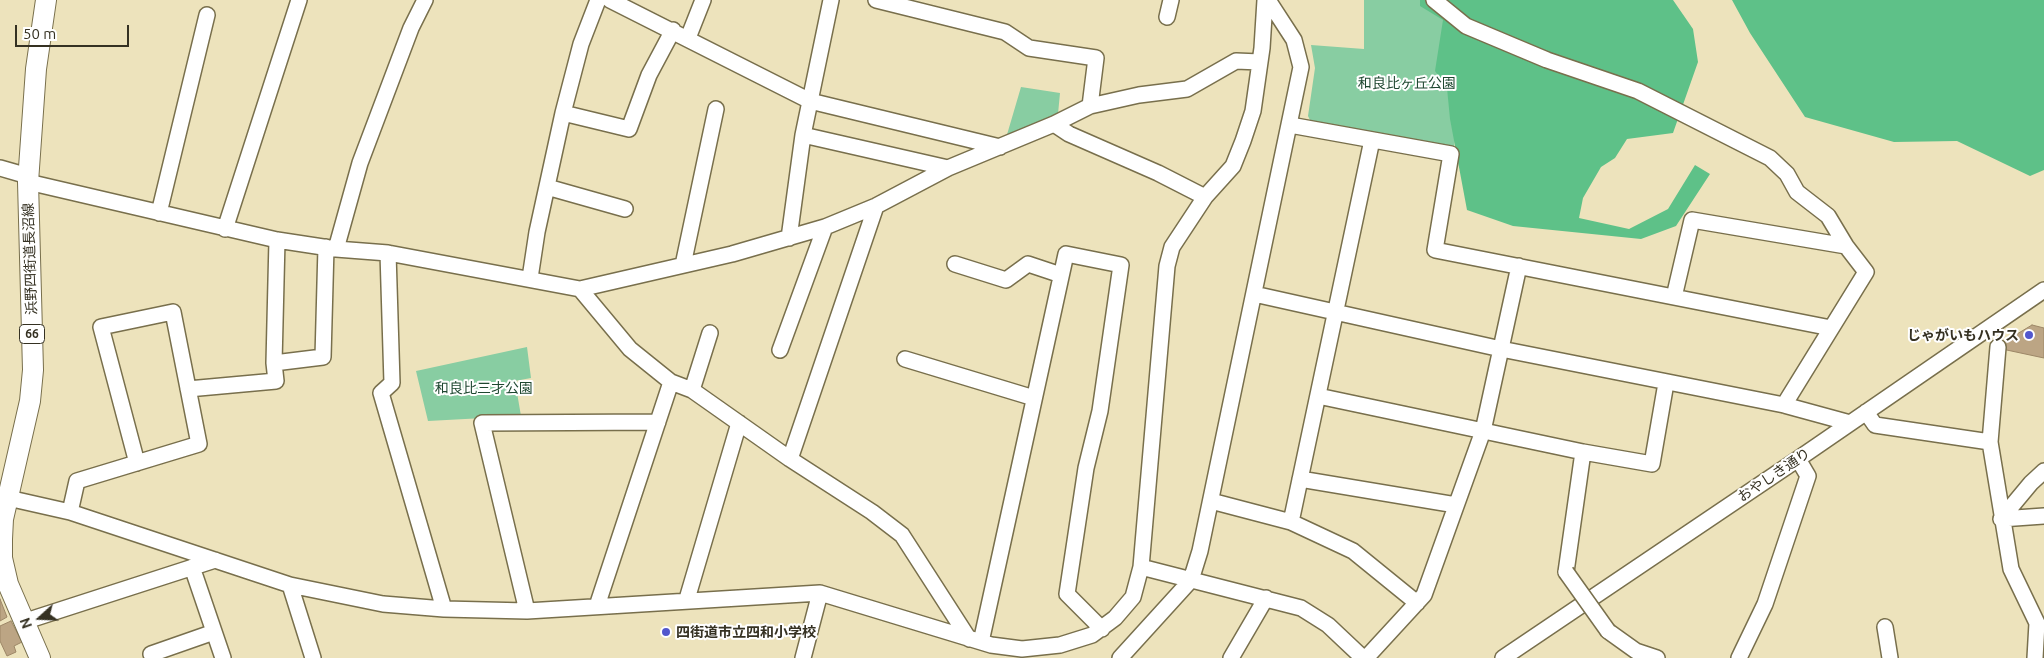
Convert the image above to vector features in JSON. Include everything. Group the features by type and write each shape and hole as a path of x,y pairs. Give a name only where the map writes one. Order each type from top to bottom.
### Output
{"main road":[{"name":"浜野四街道長沼線","path":"40,658 2,570 2,538 8,498 30,401 33,370 28,179 36,69 46,0"}],"street":[{"path":"226,228 299,0"},
{"path":"274,363 323,357 331,248 360,163 408,37 425,0"},
{"path":"530,278 563,113 581,44 598,0"},
{"path":"610,0 673,30 810,101 1000,148"},
{"path":"688,38 703,0"},
{"path":"789,238 803,135 831,0"},
{"path":"876,0 1005,32 1029,48 1096,58 1090,106"},
{"path":"1167,17 1171,0"},
{"path":"8,498 70,512 290,585 383,604 444,609 526,611 820,593 975,641 1022,649 1060,645 1092,634 1115,618 1133,597 1141,567 1167,266 1172,247 1205,197 1233,166 1243,141 1253,111 1266,0"},
{"path":"1120,658 1191,580 1200,551 1301,67 1294,40 1266,0"},
{"path":"1434,0 1466,26 1547,60 1638,91 1770,158 1787,174 1797,192 1828,216 1846,246 1866,272 1784,405"},
{"path":"159,213 207,15"},
{"path":"563,113 629,129 649,75 673,30"},
{"path":"0,168 28,179 159,213 277,240 331,248 388,253 580,288 684,265 824,227 876,206 948,168 1000,148 1090,106 1139,95 1187,89 1236,61 1260,62"},
{"path":"684,265 716,109"},
{"path":"1054,124 1069,134 1158,173 1205,197"},
{"path":"1290,125 1451,154 1435,250 1831,328"},
{"path":"803,135 948,168"},
{"path":"1291,522 1372,140"},
{"path":"547,187 625,209"},
{"path":"790,459 876,206"},
{"path":"1674,297 1692,220 1846,246"},
{"path":"780,350 824,227"},
{"path":"188,389 276,381 274,363 277,240"},
{"path":"388,253 392,383 381,392 444,609"},
{"path":"975,641 1034,398 1066,254 1121,266 1100,411 1086,468 1067,594 1102,628"},
{"path":"955,264 1006,280 1028,264 1061,275"},
{"path":"1141,567 1301,608 1328,625 1364,658 1424,595 1483,431 1502,349 1518,266"},
{"path":"580,288 630,350 671,382 692,390 790,459 872,512 902,535 975,641"},
{"name":"おやしき通り","path":"1503,658 2044,290"},
{"path":"1254,294 1502,349 1784,405 1850,423"},
{"path":"70,512 77,481 199,444 173,312 101,327 136,463"},
{"path":"692,390 710,333"},
{"path":"1998,347 1990,442 2001,519 2011,568 2040,623 2035,658"},
{"path":"905,359 1034,398"},
{"path":"597,606 671,382"},
{"path":"1318,396 1582,452 1652,464 1666,383"},
{"path":"1866,412 1875,425 1990,442"},
{"path":"526,611 482,423 658,422"},
{"path":"686,600 739,424"},
{"path":"1582,452 1566,572 1608,631 1636,651 1657,658"},
{"path":"1739,658 1765,604 1808,476 1798,459"},
{"path":"2001,519 2031,482 2044,471"},
{"path":"1300,479 1456,505"},
{"path":"1211,501 1291,522 1353,550 1417,603"},
{"path":"2001,519 2044,516"},
{"path":"23,622 215,560"},
{"path":"192,567 223,658"},
{"path":"290,585 313,658"},
{"path":"803,658 820,593"},
{"path":"1231,658 1266,598"},
{"path":"1886,627 1890,658"},
{"path":"151,654 214,632"}],"green space":[{"name":"和良比ヶ丘公園","path":"1364,0 1422,0 1467,42 1454,148 1311,122 1308,116 1315,68 1311,45 1364,49"},
{"path":"1420,0 1673,0 1693,29 1698,62 1673,133 1627,139 1615,158 1601,167 1583,198 1579,218 1629,229 1668,209 1695,165 1710,174 1676,226 1641,239 1513,226 1467,210 1450,119 1447,88 1435,71 1443,20 1420,6"},
{"path":"1732,0 2044,0 2044,170 2030,176 1957,141 1894,142 1805,117 1750,33"},
{"path":"1021,87 1060,93 1058,114 1006,138"},
{"name":"和良比三才公園","path":"527,347 531,378 515,381 521,416 428,421 416,371"}],"building":[{"name":"じゃがいもハウス","path":"2032,325 2044,328 2044,358 2002,349 2002,343"},
{"path":"0,599 7,617 0,621"},
{"path":"11,621 22,642 14,646 16,652 7,656 0,641 0,626"}],"place":[{"name":"じゃがいもハウス","path":"2029,335"},
{"name":"四街道市立四和小学校","path":"666,632"}]}
